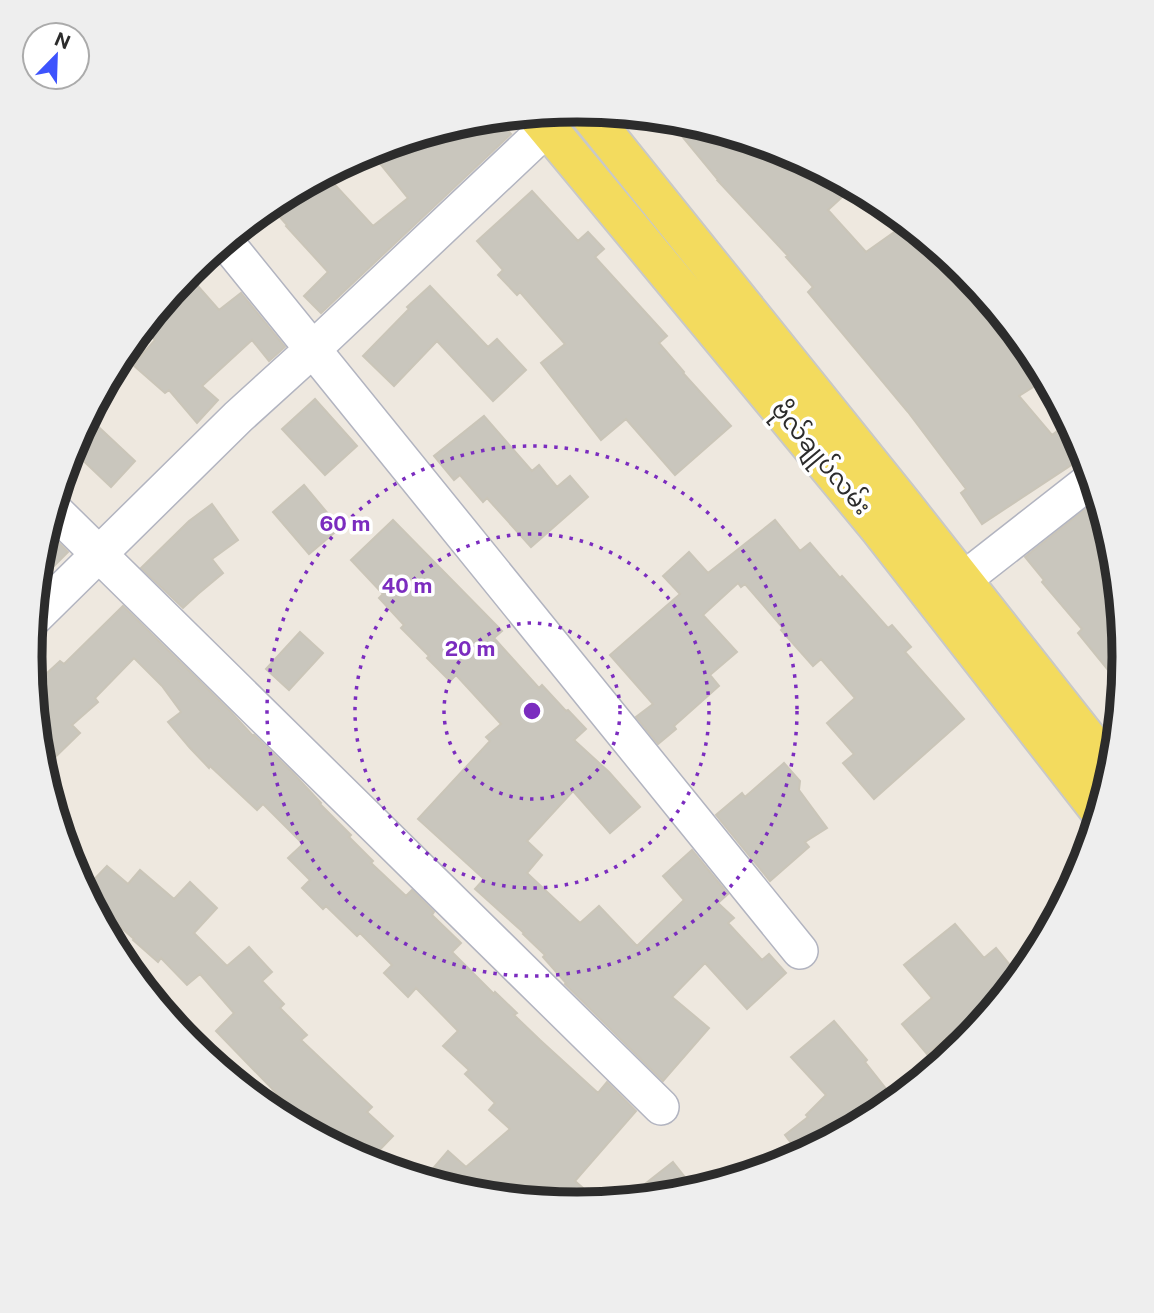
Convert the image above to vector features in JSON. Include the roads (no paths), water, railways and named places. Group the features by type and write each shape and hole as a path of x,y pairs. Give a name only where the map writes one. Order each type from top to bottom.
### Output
{"main road":[{"name":"ဗိုလ်ချုပ်လမ်း","path":"542,123 880,528 1092,800"},
{"name":"ဗိုလ်ချုပ်လမ်း","path":"596,123 1102,758"}],"street":[{"path":"45,608 238,417 313,349 538,123"},
{"path":"231,248 800,951"},
{"path":"963,580 1084,485"},
{"path":"60,517 661,1107"}]}
